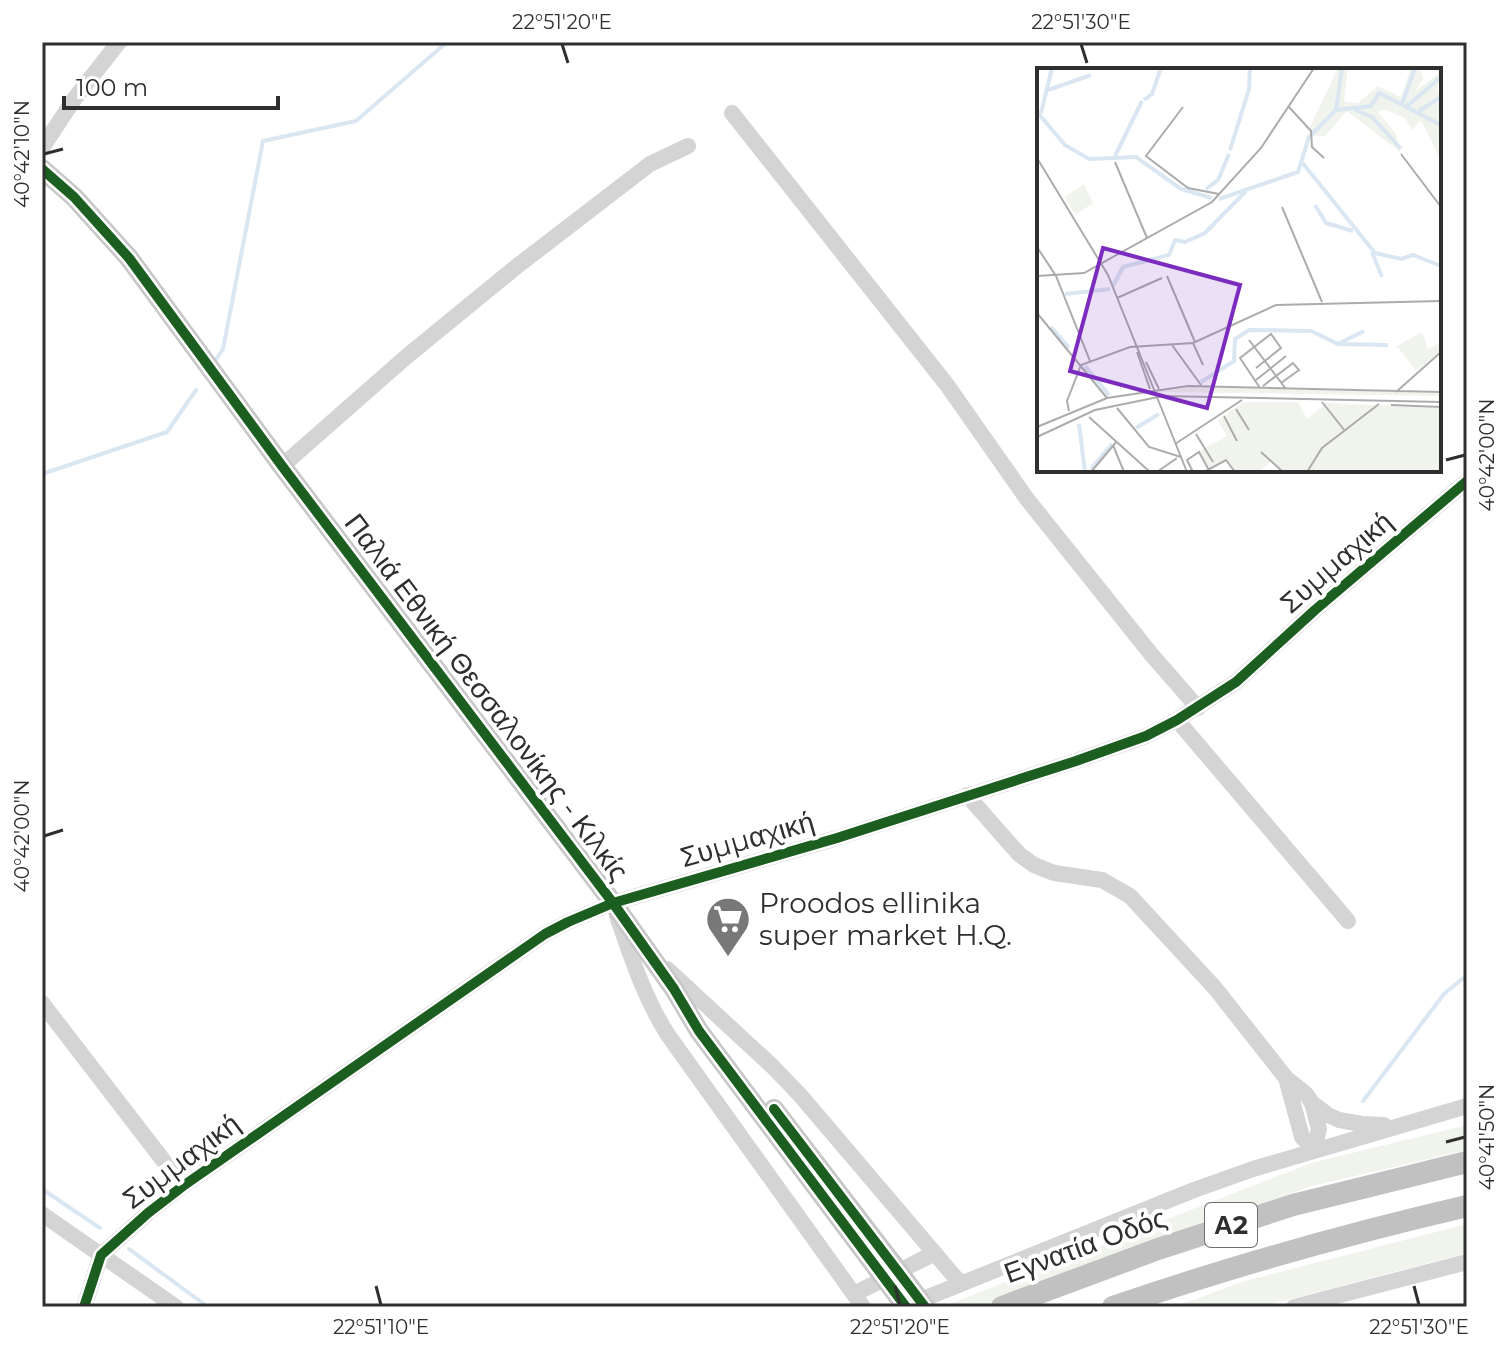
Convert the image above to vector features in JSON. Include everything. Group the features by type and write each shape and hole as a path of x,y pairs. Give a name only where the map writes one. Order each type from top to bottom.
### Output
{"highway":[{"name":"Εγνατία Οδός","path":"1002,1307 1158,1249 1293,1205 1467,1162"},
{"name":"Α2","path":"1113,1307 1203,1277 1467,1206"}],"main road":[{"name":"Παλιά Εθνική Θεσσαλονίκης - Κιλκίς","path":"42,169 74,197 129,258 282,466 613,903 674,989 699,1031 887,1269 925,1307"},
{"name":"Παλιά Εθνική Θεσσαλονίκης - Κιλκίς","path":"887,1269 905,1307"}],"street":[{"path":"42,148 75,98 119,42"},
{"path":"732,113 947,385 1027,499 1198,708"},
{"path":"282,466 406,357 516,267 650,164 688,146"},
{"name":"Συμμαχική","path":"101,1255 183,1186 545,934 568,922 613,903 837,838 1076,761 1146,736 1177,720 1236,682 1315,610 1467,481"},
{"path":"1177,720 1348,921"},
{"path":"967,795 1020,855 1034,865 1054,873 1102,880 1130,896 1215,988 1286,1078 1306,1094 1312,1103 1319,1129 1314,1149"},
{"path":"613,903 652,1010 859,1300 935,1253"},
{"path":"645,948 800,1095 960,1283"},
{"path":"42,1003 183,1186"},
{"path":"1286,1078 1302,1137 1314,1149"},
{"path":"1312,1103 1339,1120 1401,1125"},
{"path":"905,1307 1194,1190 1314,1149 1467,1106"},
{"path":"42,1214 176,1307"},
{"path":"84,1307 101,1255"},
{"path":"1294,1307 1467,1262"}],"shaded area":[{"path":"1467,1125 1467,1150 1312,1186 985,1307 942,1307 1311,1163"},
{"path":"1467,1224 1467,1253 1259,1307 1174,1307 1245,1281"}],"waterway":[{"path":"213,364 223,349 263,141 356,121 447,42"},
{"path":"42,474 167,432 196,390"},
{"path":"1363,1101 1444,994 1467,975"},
{"path":"42,1189 100,1228"},
{"path":"129,1249 208,1307"}],"cycle path":[{"path":"42,169 74,197 129,258 282,466 613,903 674,989 699,1031 906,1307"},
{"path":"84,1307 101,1255 148,1213 545,934 613,903 837,838 1146,736 1236,682 1315,610 1467,481"},
{"path":"774,1109 925,1307"}],"place":[{"name":"Proodos ellinika super market H.Q.","path":"728,958"}]}
